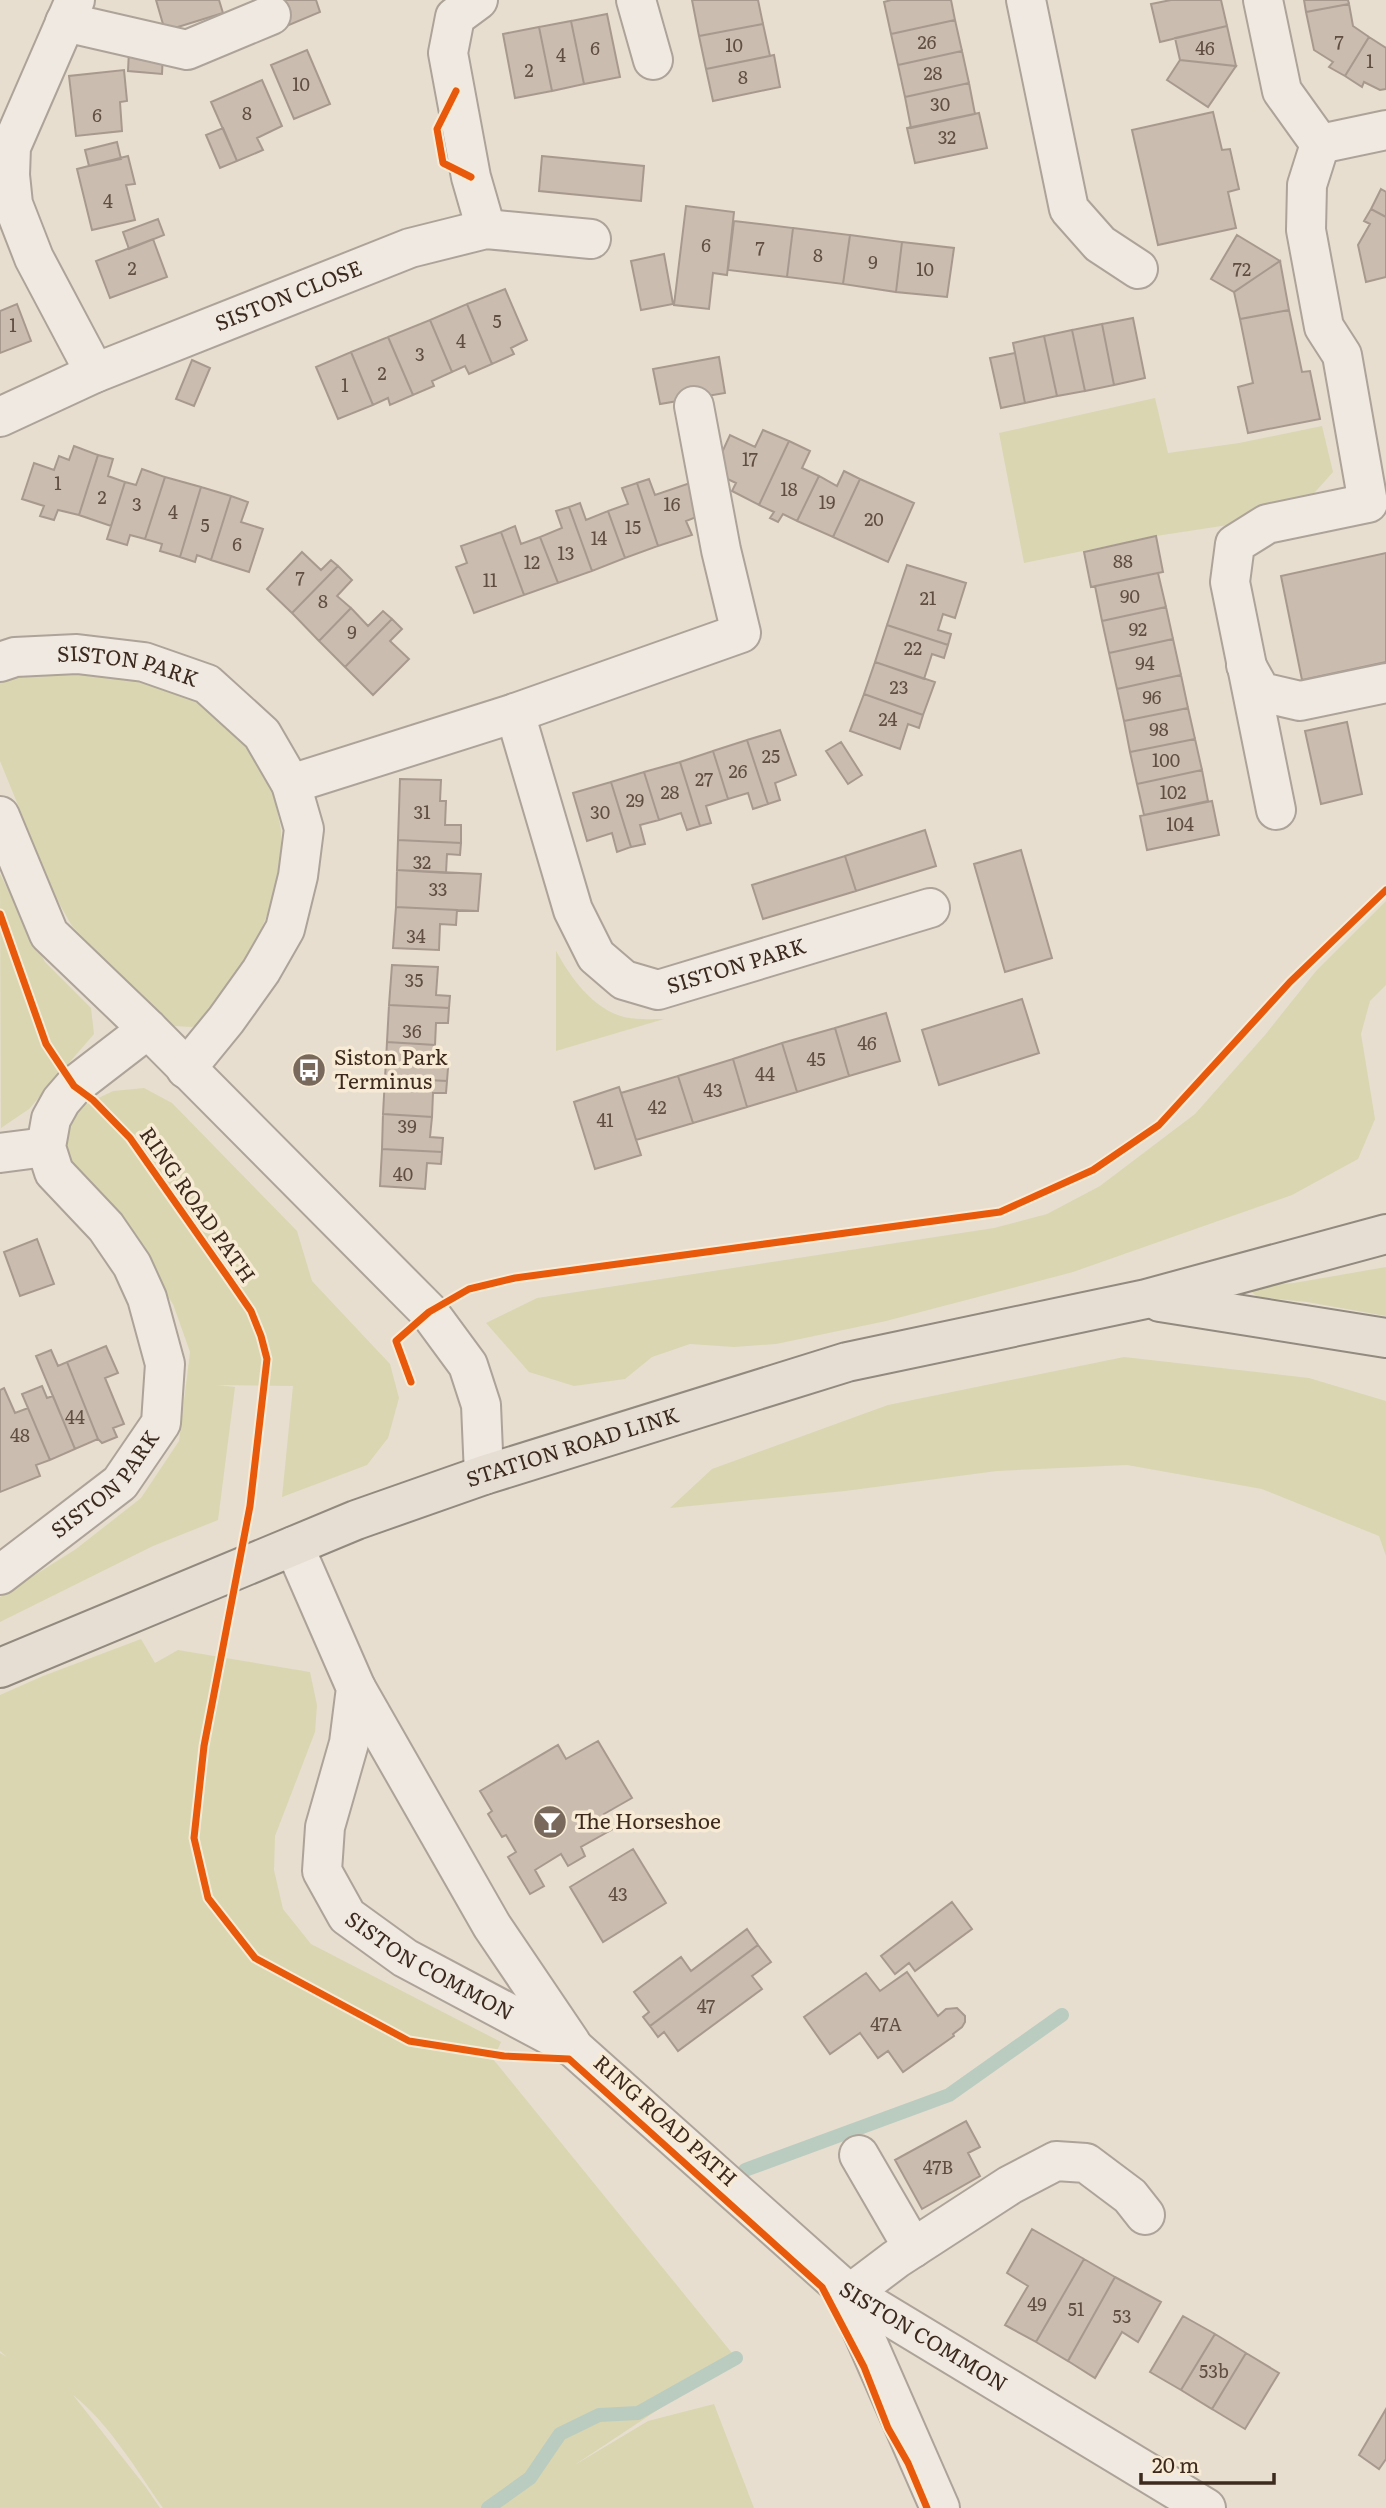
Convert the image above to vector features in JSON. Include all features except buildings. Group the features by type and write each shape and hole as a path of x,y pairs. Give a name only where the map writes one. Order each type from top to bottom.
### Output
{"main road":[{"name":"STATION ROAD LINK","path":"7,1667 356,1520 484,1475 847,1362 1146,1299 1386,1234"},
{"name":"STATION ROAD LINK","path":"1146,1299 1386,1338"}],"street":[{"path":"478,0 455,17 448,53 471,177 486,229"},
{"path":"636,0 653,60"},
{"path":"1263,0 1282,91 1320,144"},
{"path":"1030,1 1069,209 1100,244 1138,269"},
{"path":"95,373 34,258 13,204 11,147 70,11 187,50 271,15"},
{"path":"1320,144 1386,130"},
{"path":"1276,810 1230,582 1235,544 1267,524 1377,504 1342,355 1324,327 1306,230 1307,185 1320,144"},
{"name":"SISTON CLOSE","path":"0,417 95,373 411,248 486,229 591,239"},
{"path":"291,784 515,713 741,633 721,550 694,406"},
{"name":"SISTON PARK","path":"0,662 15,657 77,654 144,662 206,684 262,734 291,784 303,829 298,876 285,929 261,971 186,1069"},
{"path":"1246,665 1261,692 1300,701 1386,683"},
{"name":"SISTON PARK","path":"515,713 573,910 596,956 624,980 659,990 930,908"},
{"path":"0,816 48,934 148,1029 429,1312 468,1365 481,1405 484,1475"},
{"path":"0,1153 46,1147 51,1119 61,1101 75,1086 148,1029"},
{"name":"SISTON PARK","path":"0,1575 120,1483 161,1423 165,1364 147,1298 132,1265 106,1227 54,1172 46,1147"},
{"name":"SISTON COMMON","path":"294,1546 356,1688 492,1926 574,2048"},
{"name":"SISTON COMMON","path":"356,1688 349,1743 325,1827 322,1871 347,1916 405,1958 574,2048 848,2291 1206,2508"},
{"path":"859,2155 912,2248"},
{"path":"940,2508 848,2291 1010,2185 1056,2161 1086,2163 1130,2196 1145,2215"}],"shaded area":[{"path":"1155,398 1168,453 1239,443 1322,426 1333,472 1307,501 1250,512 1228,525 1156,536 1024,563 999,433"},
{"path":"94,666 199,698 250,747 272,785 281,830 281,864 270,908 252,951 207,1020 192,1027 174,1026 156,1013 72,926 56,898 0,761 0,683 6,677"},
{"path":"0,874 45,962 91,1008 94,1034 29,1109 1,1128"},
{"path":"1386,901 1386,985 1370,1001 1361,1034 1375,1119 1358,1159 1292,1195 1073,1272 886,1321 776,1344 734,1347 690,1344 652,1357 625,1379 574,1386 529,1372 486,1323 537,1298 994,1228 1047,1214 1100,1186 1195,1114 1265,1035 1316,971"},
{"path":"556,951 576,982 602,1007 624,1017 664,1019 556,1051"},
{"path":"144,1088 172,1103 297,1231 312,1281 390,1364 399,1398 388,1438 367,1465 282,1497 293,1386 217,1385 235,1387 218,1520 153,1546 0,1622 0,1597 76,1549 141,1498 179,1441 190,1352 173,1304 147,1265 123,1218 88,1187 69,1164 65,1131 76,1109 113,1091"},
{"path":"1386,1267 1386,1316 1307,1302 1257,1297 1251,1291 1255,1286 1294,1283"},
{"path":"1124,1357 1309,1378 1386,1401 1386,1556 1379,1536 1262,1489 1127,1465 997,1471 845,1491 670,1508 712,1469 888,1405"},
{"path":"141,1639 155,1663 178,1650 310,1672 317,1705 315,1732 275,1836 274,1870 283,1909 311,1944 501,2042 493,2059 736,2358 573,2466 648,2421 714,2404 754,2508 163,2508 99,2419 73,2395 160,2508 0,2508 0,2353 7,2357 0,2351 0,1695"}],"waterway":[{"path":"745,2170 949,2095 1062,2015"},
{"path":"488,2508 530,2478 560,2434 599,2415 638,2413 736,2358"}],"cycle path":[{"path":"456,91 437,129 443,163 471,177"},
{"path":"411,1382 396,1341 429,1312 469,1289 515,1278 1000,1212 1093,1170 1159,1125 1290,982 1386,890"},
{"name":"RING ROAD PATH","path":"0,914 46,1044 74,1086 93,1100 130,1138 229,1279 251,1311 267,1359 250,1506 204,1746 194,1838 208,1898 255,1958 409,2041 504,2056 569,2059 822,2287 864,2367 888,2428 908,2463 927,2508"}],"place":[{"name":"Siston Park Terminus","path":"309,1070"},
{"name":"The Horseshoe","path":"550,1822"}]}
